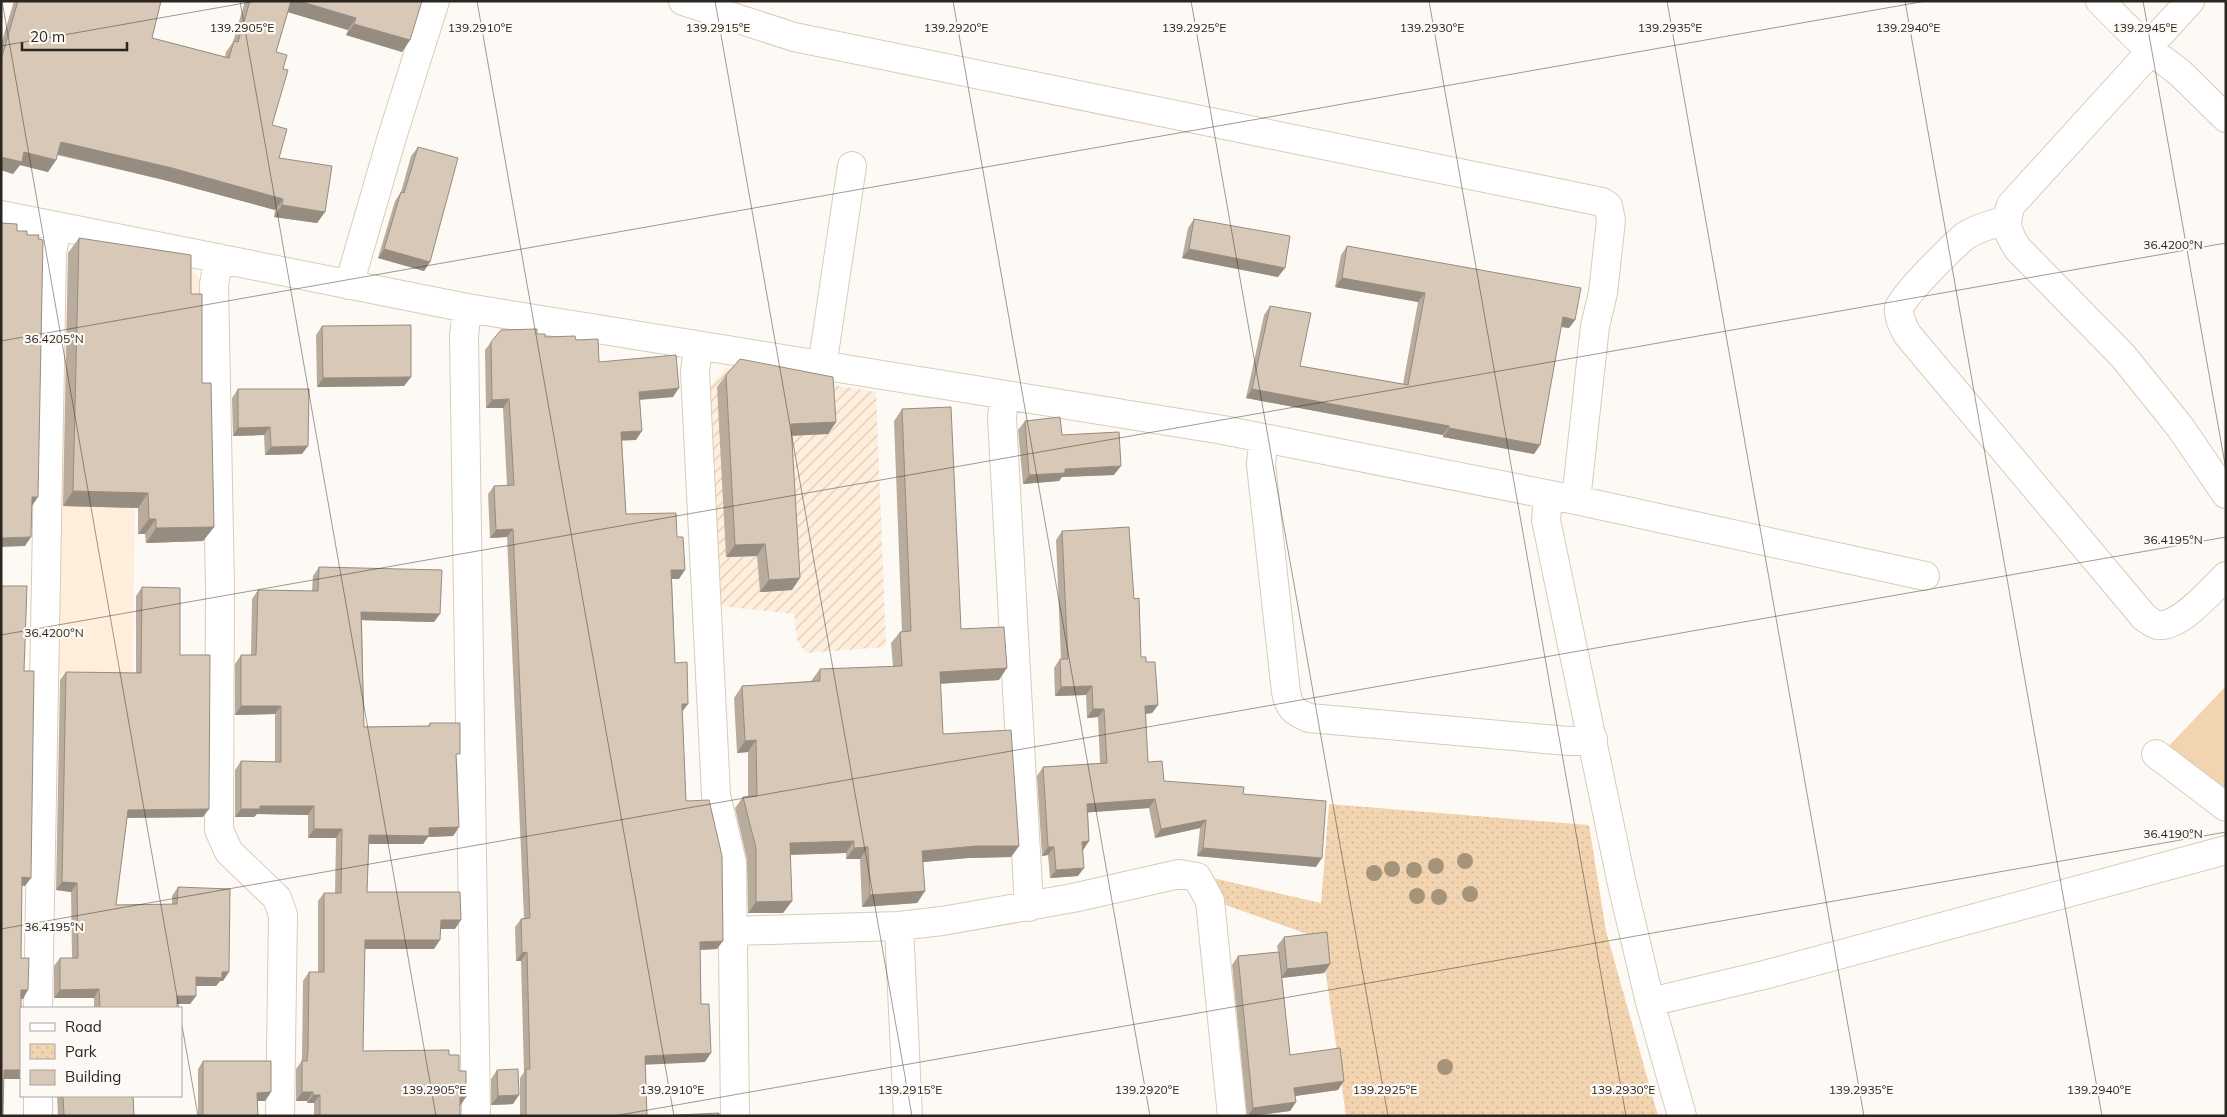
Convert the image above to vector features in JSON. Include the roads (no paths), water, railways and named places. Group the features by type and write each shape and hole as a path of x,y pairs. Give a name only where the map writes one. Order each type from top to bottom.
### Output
{"street":[{"path":"349,285 389,146 435,1"},
{"path":"683,1 794,37 1602,202 1608,206 1610,220 1603,293 1595,326 1576,500"},
{"path":"2100,1 2147,48 2179,72 2226,118"},
{"path":"2190,1 2147,48 2143,60 2011,205 2005,221 2011,238 2018,249 2123,356 2154,394 2226,494"},
{"path":"822,367 852,166"},
{"path":"1,215 467,308 698,347 1223,430 1576,500 1925,576"},
{"path":"2005,221 1986,226 1966,236 1910,291 1899,308 1900,320 1907,334 2144,617 2156,625 2167,625 2179,620 2226,576"},
{"path":"38,1007 52,264 57,227"},
{"path":"219,258 214,284 220,586 219,830 229,852 277,898 283,914 280,1116"},
{"path":"467,308 464,336 476,1116"},
{"path":"698,347 695,372 714,776 716,795 732,863 735,1116"},
{"path":"1004,396 1002,418 1029,907"},
{"path":"1263,439 1261,465 1286,692 1289,706 1296,713 1309,718 1347,722 1568,741 1593,739"},
{"path":"1548,495 1546,520 1622,884 1650,1002 1682,1116"},
{"path":"2156,754 2226,807"},
{"path":"1650,1002 1764,975 2226,850"},
{"path":"733,931 899,926 1029,907 1179,874 1197,878 1210,901 1232,1116"},
{"path":"899,926 908,1116"},
{"path":"38,1097 38,1116"}]}
